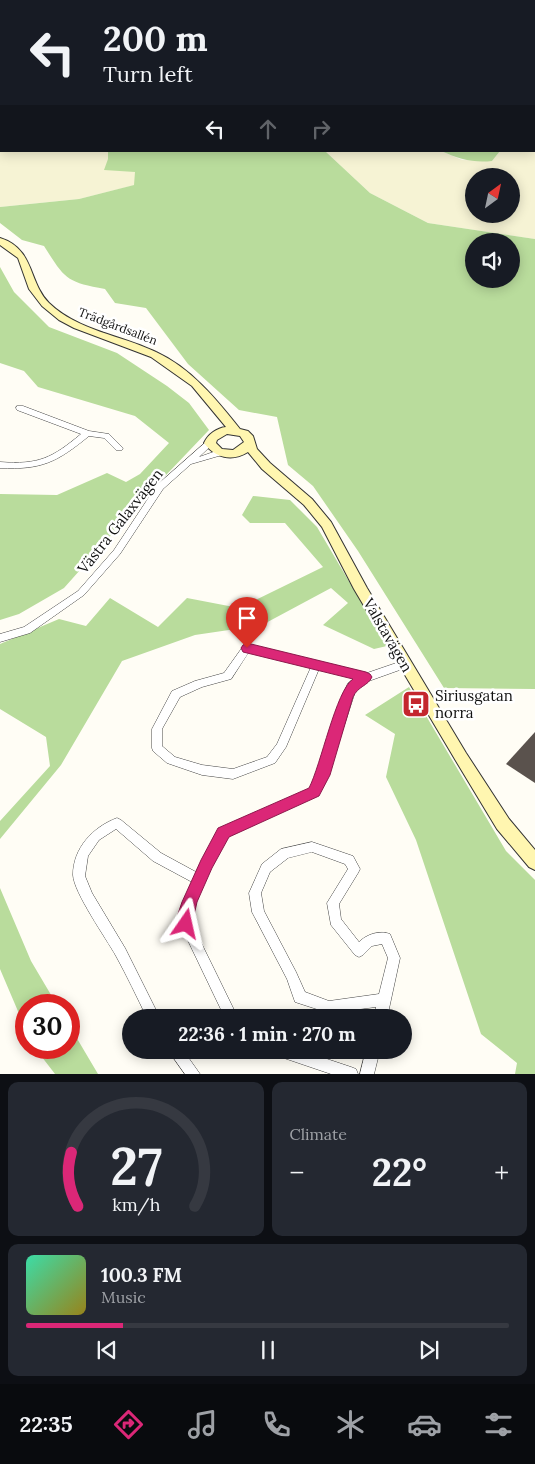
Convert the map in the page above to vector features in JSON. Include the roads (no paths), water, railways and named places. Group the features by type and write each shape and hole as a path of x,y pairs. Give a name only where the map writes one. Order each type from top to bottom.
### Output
{"street":[{"name":"Trädgårdsallén","path":"0,241 22,257 34,289 45,304 62,318 84,329 156,355 196,384 235,430"},
{"path":"20,408 87,433 106,436 119,448"},
{"path":"217,409 220,427 210,443 213,449 219,453"},
{"path":"217,433 235,430"},
{"name":"Valstavägen","path":"235,430 244,433 249,438 249,444 266,466 308,502 327,526 405,664 503,824 535,862"},
{"path":"0,466 44,464 62,454 87,433"},
{"name":"Västra Galaxvägen","path":"0,638 27,630 81,593 117,552 160,487 210,443"},
{"path":"238,453 245,450 249,444"},
{"name":"Valstavägen","path":"219,453 238,453 266,466"},
{"name":"Västra Galaxvägen","path":"185,465 219,453"},
{"path":"316,666 281,748 270,760 233,774 194,768 171,760 157,748 156,729 176,694 199,684 228,676 247,648 366,677"},
{"path":"228,1009 186,924 186,914 199,880 223,833 314,792 323,775 352,686 366,677 405,664"},
{"path":"149,1009 120,952 87,896 79,876 82,855 95,836 117,823 158,857 199,880"},
{"path":"382,1009 394,958 386,938 370,940 359,950 335,921 333,902 354,869 349,860 312,847 285,853 266,868 255,893 258,912 292,976 300,997 329,1007 384,1000"},
{"path":"182,1059 193,1074"},
{"path":"307,1059 351,1074"},
{"path":"367,1074 371,1059"}],"place":[{"name":"Siriusgatan norra","path":"416,704"}]}
